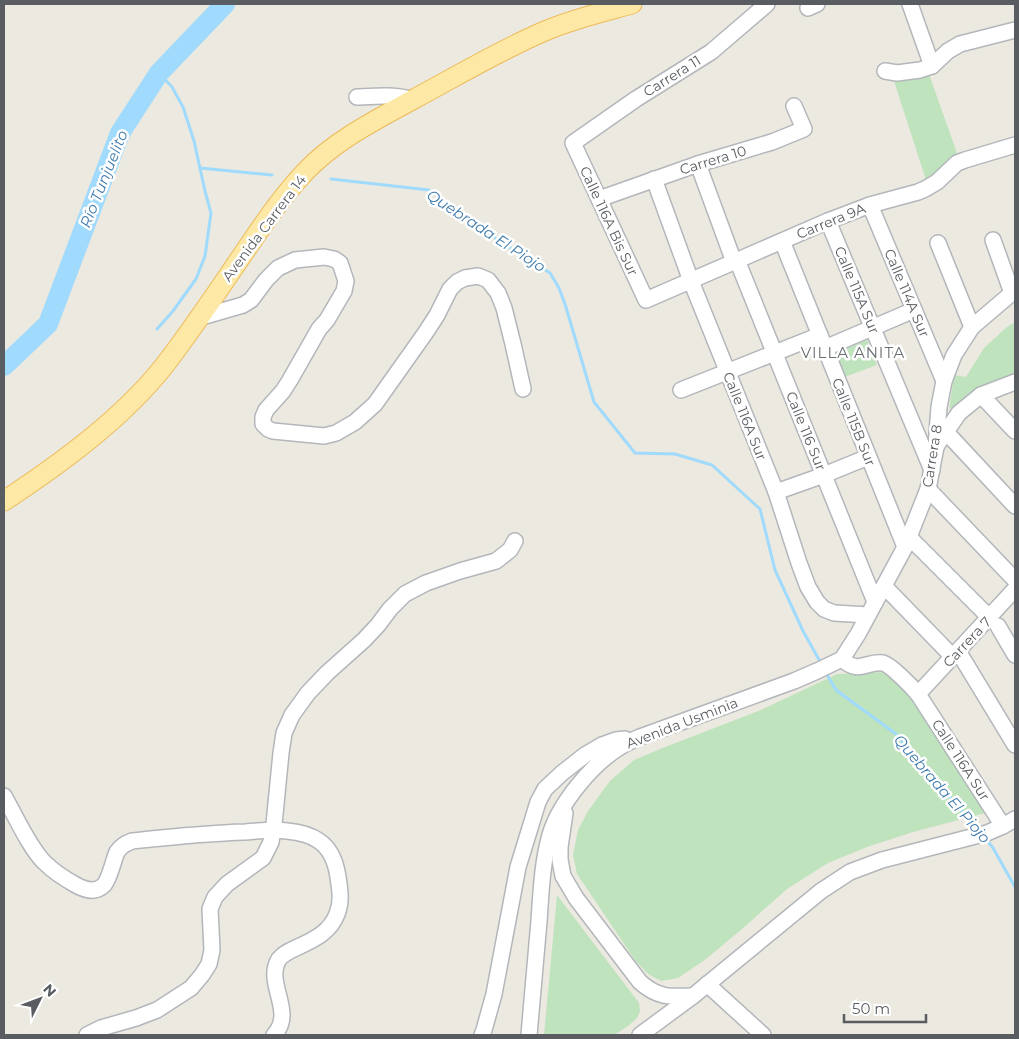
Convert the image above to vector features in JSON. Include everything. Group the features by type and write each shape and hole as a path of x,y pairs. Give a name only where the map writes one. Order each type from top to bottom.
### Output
{"main road":[{"name":"Avenida Carrera 14","path":"4,501 94,436 148,385 198,318 268,217 310,167 333,147 384,115 501,51 569,22 632,4"}],"street":[{"name":"Carrera 11","path":"573,143 636,98 711,52 767,4"},
{"path":"910,4 932,66"},
{"path":"885,71 897,73 920,70 932,66 948,51 960,44 1015,30"},
{"path":"357,97 388,95 414,100"},
{"name":"Carrera 10","path":"599,199 698,164 772,142 804,129 794,106"},
{"name":"Calle 116A Bis Sur","path":"573,143 646,300"},
{"name":"Carrera 9A","path":"646,300 828,221 870,205 925,189 937,182 957,163 1015,145"},
{"name":"Calle 116 Sur","path":"698,164 735,261 875,602"},
{"name":"Calle 116A Sur","path":"654,180 691,280 776,492 808,587 817,602 824,609 834,613 868,615"},
{"name":"Calle 114A Sur","path":"870,205 944,381"},
{"name":"Calle 115A Sur","path":"828,221 932,470"},
{"path":"994,240 1014,292"},
{"name":"Calle 115B Sur","path":"782,241 868,457 907,542 993,622 1015,655"},
{"path":"938,243 972,327"},
{"path":"198,318 243,305 251,300 278,268 295,260 324,257 334,259 340,263 346,281 344,291 327,320 319,329 283,391 266,410 263,417 263,424 273,431 324,436 345,429 370,409 401,370 437,315 450,289 456,282 478,276 488,280 498,293 523,389"},
{"name":"Carrera 8","path":"829,665 851,646 907,542 928,489 936,447 939,407 944,381 954,355 972,327 1014,292"},
{"path":"680,390 774,353 872,328 914,310"},
{"path":"936,447 959,413 982,396 1015,382"},
{"path":"982,396 1015,431"},
{"path":"946,432 1015,506"},
{"path":"776,492 868,457"},
{"path":"928,489 1015,580"},
{"path":"87,1035 101,1028 157,1010 191,988 202,976 209,964 212,950 210,909 215,897 227,884 263,858 271,842 280,753 284,733 292,715 308,693 364,640 405,594 426,583 496,561 510,550 515,541"},
{"path":"884,586 955,654 1015,745"},
{"name":"Carrera 7","path":"918,694 955,654 993,622 1015,589"},
{"name":"Calle 116A Sur","path":"829,665 848,664 859,667 883,663 889,666 918,694 1009,822"},
{"name":"Avenida Usminia","path":"529,1035 544,864 550,834 566,802 586,776 604,758 620,746 829,665"},
{"path":"482,1035 494,994 518,866 538,802 545,789 562,772 585,755 602,745 616,740 640,737"},
{"path":"4,796 32,846 43,861 72,883 88,890 94,890 103,886 119,848 132,841 213,833 286,831 303,834 318,840 324,845 332,855 337,871 341,903 332,926 322,934 286,953 278,961 275,976 282,1011 281,1022 278,1031 274,1035"},
{"path":"566,802 560,860 569,888 648,990 659,995 693,996"},
{"path":"640,1035 693,996 821,891 850,872 882,860 981,834 1009,822"},
{"path":"707,984 763,1035"}],"green space":[{"path":"929,74 958,156 926,180 893,78"},
{"path":"1015,322 1015,375 974,391 949,410 954,375 966,377 984,348"},
{"path":"867,340 877,365 842,378 832,354"},
{"path":"885,672 919,702 989,812 913,832 867,847 828,863 787,889 706,959 678,978 661,981 648,974 635,960 577,874 573,855 578,830 588,811 610,781 634,760 761,710 837,674"},
{"path":"557,895 639,1003 640,1011 637,1018 614,1035 544,1035"}],"waterway":[{"name":"Río Tunjuelito","path":"4,366 48,324 120,133 159,73 225,4"},
{"path":"157,329 173,311 196,279 205,256 211,213 194,141 183,107 172,87 159,73"},
{"name":"Quebrada El Piojo","path":"200,168 272,175"},
{"name":"Quebrada El Piojo","path":"331,179 429,190 499,241 550,273 559,288 565,304 594,402 635,453 675,454 712,465 760,509 775,570 803,631 822,665"},
{"name":"Quebrada El Piojo","path":"826,673 836,690 896,734 978,830"},
{"name":"Quebrada El Piojo","path":"986,839 1015,887"}],"district":[{"name":"VILLA ANITA","path":"853,353"}]}
